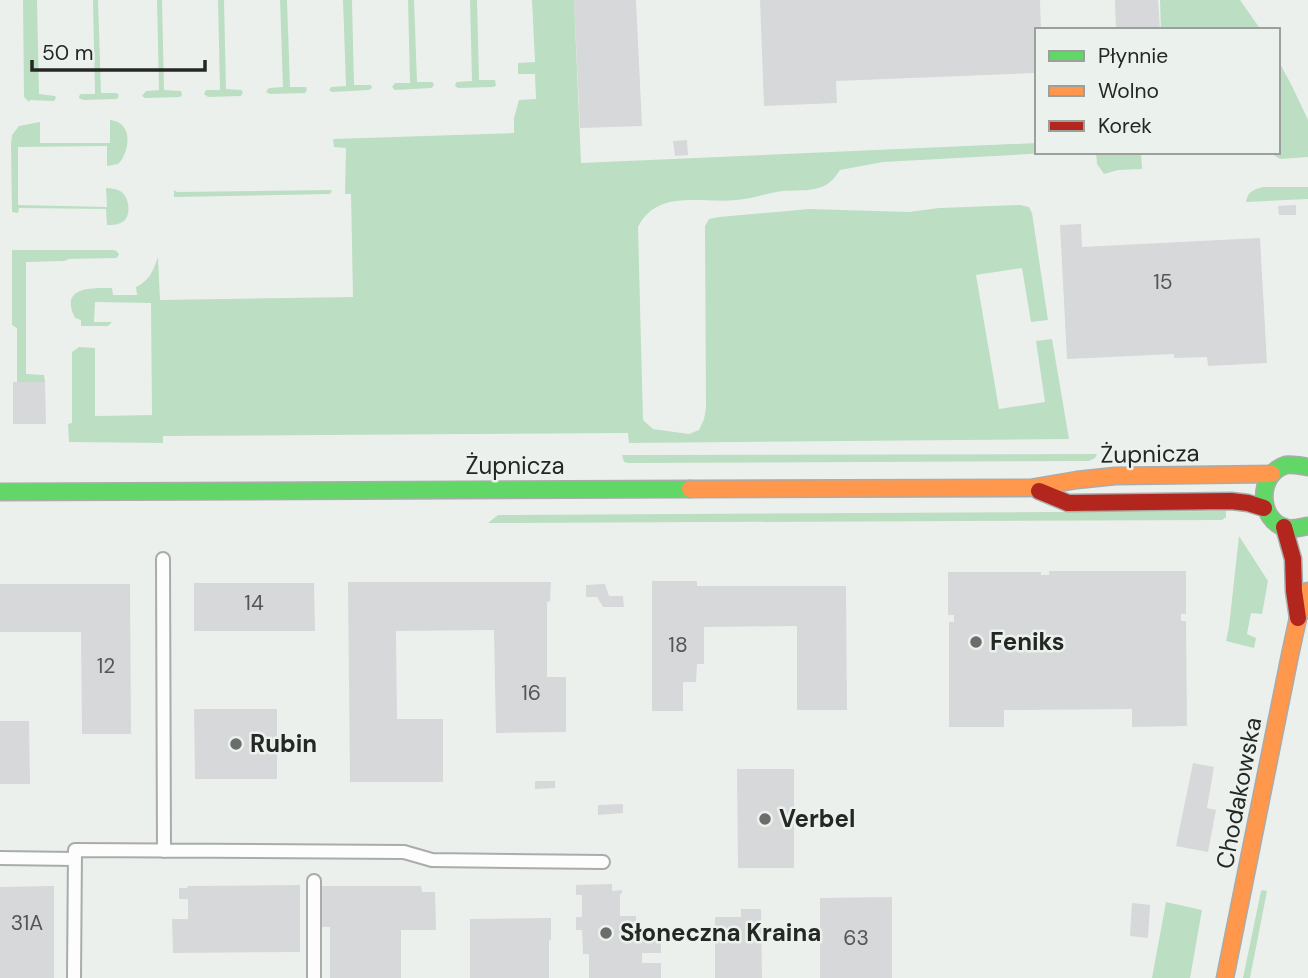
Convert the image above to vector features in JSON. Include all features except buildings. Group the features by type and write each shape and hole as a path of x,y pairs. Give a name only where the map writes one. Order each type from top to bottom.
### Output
{"street":[{"name":"Żupnicza","path":"0,492 1030,488 1115,476 1257,475 1272,474 1289,465 1308,467"},
{"path":"1272,474 1263,490 1264,508 1276,523 1284,527 1293,529 1308,526"},
{"name":"Żupnicza","path":"1030,488 1068,503 1231,501 1264,508"},
{"name":"Chodakowska","path":"1284,527 1293,559 1298,618"},
{"name":"Chodakowska","path":"1225,978 1298,618 1308,592"}],"lane":[{"path":"163,559 164,851"},
{"path":"74,978 75,850 404,852 432,860 603,862"},
{"path":"0,858 75,859"},
{"path":"314,881 314,978"}],"green space":[{"path":"23,0 37,0 39,94 55,96 54,101 29,102 24,97"},
{"path":"93,0 98,0 101,93 117,93 117,99 79,98 81,94 95,94"},
{"path":"157,0 162,0 164,90 181,91 180,97 142,96 146,91 159,90"},
{"path":"218,0 224,0 226,89 241,90 241,96 208,97 204,94 206,90 220,90"},
{"path":"280,0 287,0 290,87 306,87 305,93 266,92 269,88 283,87"},
{"path":"343,0 352,0 354,85 371,85 369,90 329,90 331,87 346,86"},
{"path":"408,0 414,0 417,82 432,82 432,88 395,90 392,87 395,83 410,83"},
{"path":"470,0 477,0 479,80 495,80 494,87 455,86 456,82 472,81"},
{"path":"532,0 574,0 581,163 1035,143 1035,154 883,162 840,170 830,182 814,189 783,191 736,200 682,200 657,207 638,227 643,420 653,429 689,434 699,430 704,419 705,226 709,219 809,209 909,212 939,208 1020,205 1029,207 1032,213 1048,320 1031,322 1022,268 976,275 999,409 1045,402 1036,341 1052,339 1069,439 629,443 628,433 163,436 163,443 69,442 68,424 72,423 72,352 79,347 95,348 95,416 152,415 151,303 95,302 94,322 112,322 108,326 81,326 81,320 75,318 71,308 74,294 87,289 112,288 113,295 137,295 136,287 150,275 158,257 160,300 353,297 351,194 345,194 346,148 334,147 333,139 514,133 514,118 519,100 536,99 535,74 518,74 518,63 535,62"},
{"path":"1160,0 1240,0 1260,28 1161,28"},
{"path":"1280,64 1308,120 1308,157 1280,159 1272,154 1280,154"},
{"path":"110,120 121,124 128,139 126,151 118,164 107,166 107,146 18,147 18,205 107,207 106,188 125,195 129,209 124,221 107,225 106,209 19,208 18,213 12,212 11,144 12,135 19,126 40,122 40,143 110,143"},
{"path":"1096,154 1141,154 1142,169 1118,170 1104,174 1097,164"},
{"path":"1263,187 1308,187 1308,199 1246,202 1248,195"},
{"path":"174,190 332,190 330,194 174,197"},
{"path":"12,250 112,250 119,255 116,258 26,262 26,374 44,375 45,382 17,382 17,328 12,325"},
{"path":"1097,454 1089,461 628,463 624,462 622,455"},
{"path":"1226,511 1226,517 1222,520 488,523 498,515"},
{"path":"1239,536 1268,581 1262,614 1251,613 1247,634 1256,638 1254,648 1226,641"},
{"path":"1261,891 1267,891 1250,978 1243,978"},
{"path":"1166,902 1202,910 1190,978 1152,978"}],"traffic: fast":[{"path":"1308,467 1286,465 1276,470 1270,477 1264,496 1266,507 1276,523 1289,529 1308,526"},
{"path":"0,492 690,489"}],"traffic: slow":[{"path":"690,489 1030,488 1115,476 1272,474"},
{"path":"1225,978 1290,655 1298,618 1308,591"}],"traffic: jam":[{"path":"1039,491 1068,503 1231,501 1264,508"},
{"path":"1284,527 1293,559 1298,618"}],"place":[{"name":"Feniks","path":"976,642"},
{"name":"Rubin","path":"236,744"},
{"name":"Verbel","path":"765,819"},
{"name":"Słoneczna Kraina","path":"606,933"}]}
